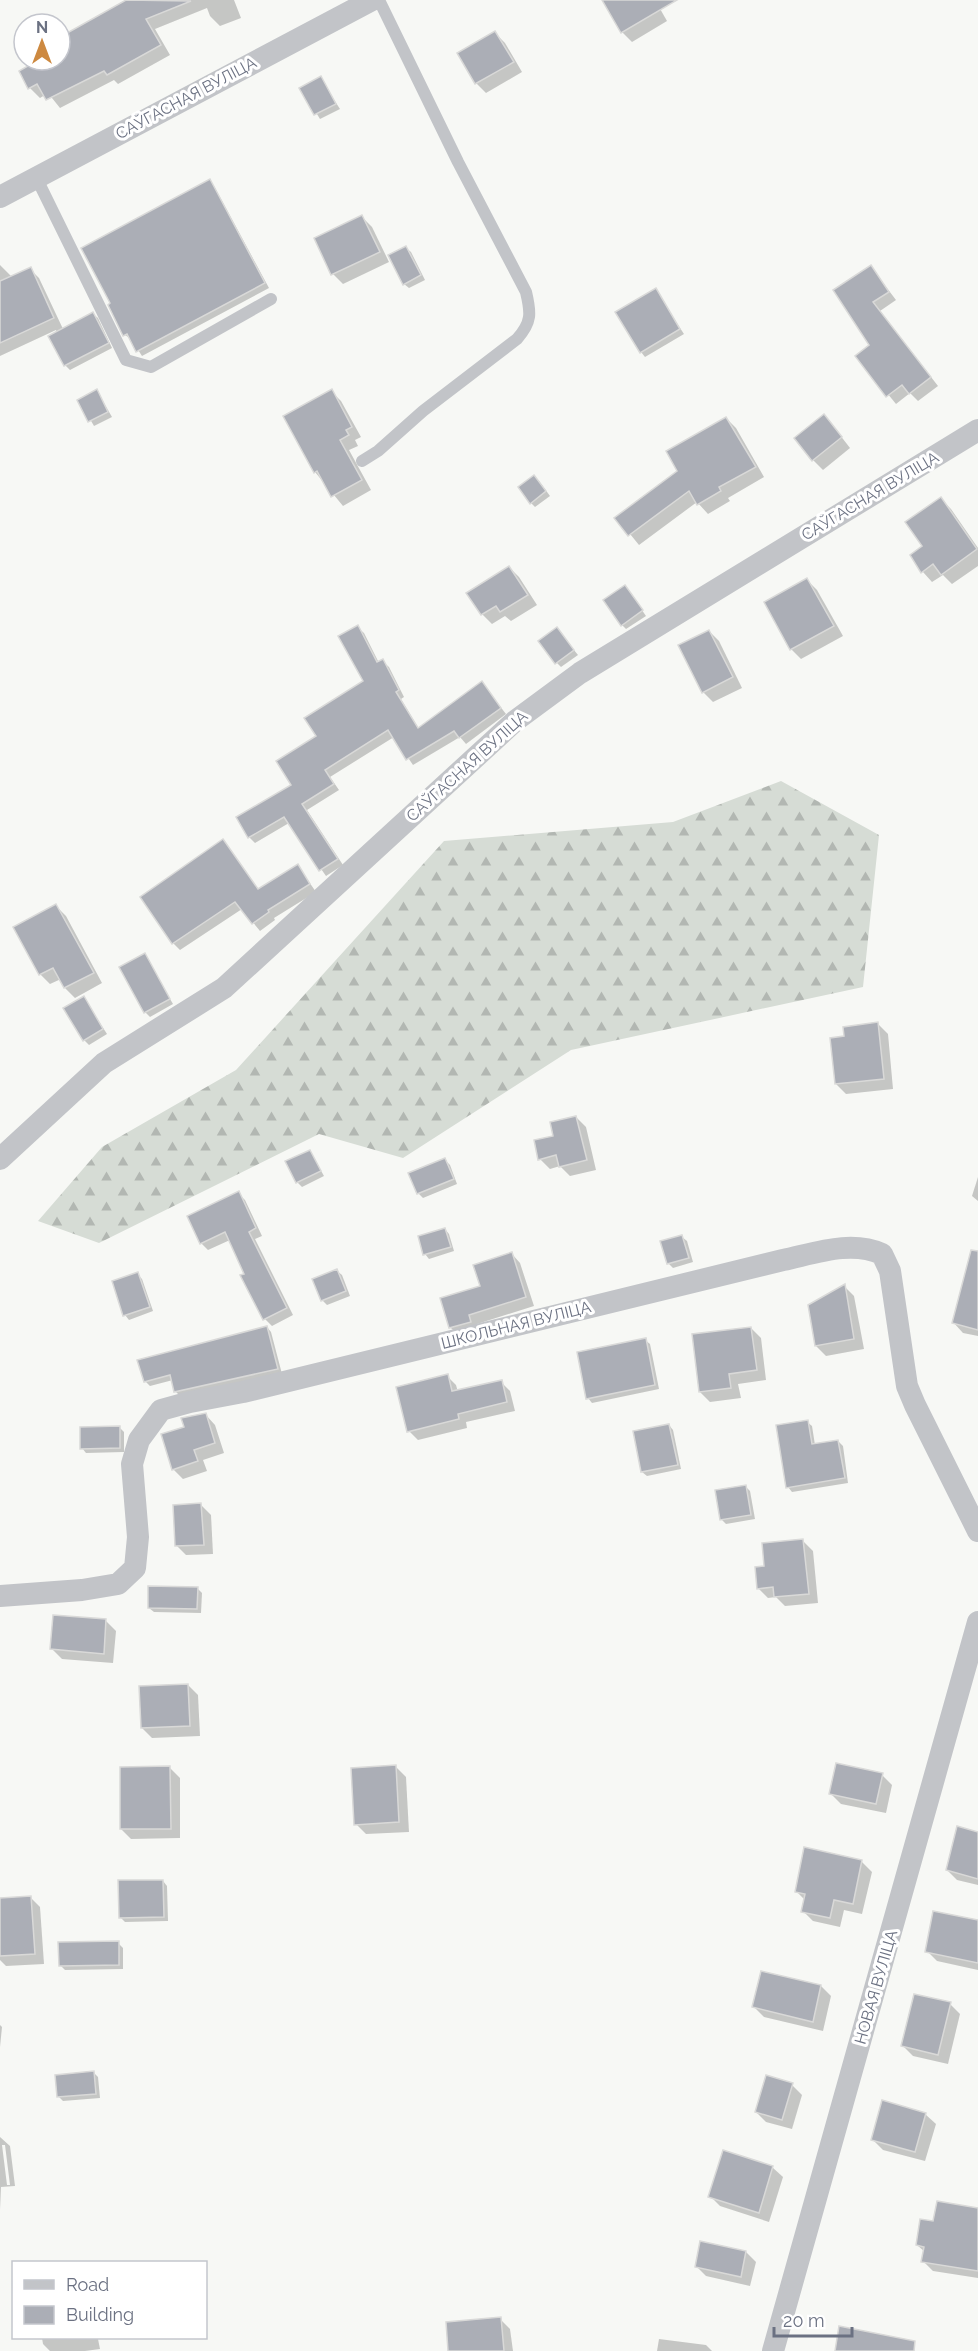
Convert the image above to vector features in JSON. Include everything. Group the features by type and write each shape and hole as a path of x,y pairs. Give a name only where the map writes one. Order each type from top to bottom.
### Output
{"street":[{"name":"САЎГАСНАЯ ВУЛІЦА","path":"0,197 372,0"},
{"name":"САЎГАСНАЯ ВУЛІЦА","path":"0,1159 104,1063 224,988 515,721 580,673 978,430"},
{"name":"ШКОЛЬНАЯ ВУЛІЦА","path":"0,1596 82,1590 118,1584 135,1568 138,1537 132,1464 139,1440 160,1410 243,1392 771,1263 850,1247 868,1248 882,1254 890,1271 908,1386 978,1531"},
{"name":"НОВАЯ ВУЛІЦА","path":"773,2351 978,1622"}],"lane":[{"path":"362,460 378,451 423,411 517,339 527,328 530,312 526,292 458,162 379,0"},
{"path":"36,177 126,360 152,367 271,299"}],"green space":[{"path":"781,781 879,835 863,987 571,1050 403,1158 319,1134 99,1243 38,1221 102,1147 236,1070 444,841 673,822"}],"building":[{"path":"126,0 191,1 146,19 161,45 107,75 104,71 46,100 37,84 28,89 20,72 72,72 72,30"},
{"path":"602,0 677,0 621,33"},
{"path":"495,31 514,62 475,84 457,53"},
{"path":"321,76 336,104 314,115 299,88"},
{"path":"210,179 265,283 136,352 127,334 123,336 108,305 110,303 81,248"},
{"path":"362,215 380,252 331,275 314,238"},
{"path":"406,246 421,275 403,285 388,255"},
{"path":"871,265 889,292 873,302 931,377 909,394 902,385 886,397 855,356 869,345 833,290"},
{"path":"31,267 54,318 0,343 0,281"},
{"path":"656,288 680,329 640,353 615,312"},
{"path":"93,312 109,343 64,366 48,336"},
{"path":"97,389 108,412 88,422 77,400"},
{"path":"332,389 352,427 346,430 349,435 340,440 362,480 331,497 317,471 314,473 283,416"},
{"path":"824,414 842,437 812,461 794,438"},
{"path":"726,417 756,467 719,487 721,491 697,505 689,491 628,536 614,518 677,471 666,451"},
{"path":"534,475 546,491 530,504 518,487"},
{"path":"941,497 977,549 941,575 933,564 921,573 910,555 922,546 905,522"},
{"path":"509,566 528,595 500,612 496,606 481,615 466,593"},
{"path":"807,578 834,626 790,650 764,602"},
{"path":"625,585 643,610 621,626 603,600"},
{"path":"358,625 377,662 383,659 399,690 396,692 418,728 482,681 501,708 459,738 454,731 406,760 388,730 325,770 334,784 302,804 338,859 319,871 284,817 248,838 236,817 291,785 276,761 316,736 304,718 363,681 338,636"},
{"path":"557,627 574,650 555,664 538,641"},
{"path":"709,630 733,677 702,693 678,645"},
{"path":"223,839 258,889 298,864 310,884 268,910 269,912 252,924 235,902 172,944 140,897"},
{"path":"56,904 94,973 64,988 53,968 39,975 13,927"},
{"path":"145,953 170,999 144,1013 119,967"},
{"path":"84,996 103,1029 83,1041 63,1008"},
{"path":"878,1022 884,1079 835,1084 830,1038 844,1036 843,1027"},
{"path":"576,1116 587,1160 559,1167 556,1155 538,1160 534,1140 553,1136 550,1122"},
{"path":"310,1150 321,1171 296,1183 285,1161"},
{"path":"445,1158 454,1179 417,1194 408,1173"},
{"path":"239,1191 256,1228 249,1232 287,1308 263,1320 240,1275 244,1274 225,1232 200,1244 187,1216"},
{"path":"445,1228 451,1247 423,1255 418,1236"},
{"path":"682,1235 689,1258 667,1264 660,1241"},
{"path":"971,1250 978,1251 978,1330 952,1323"},
{"path":"512,1252 526,1297 469,1315 471,1322 449,1328 440,1298 480,1286 473,1265"},
{"path":"337,1269 346,1291 321,1301 312,1279"},
{"path":"138,1272 150,1307 123,1316 112,1281"},
{"path":"845,1284 854,1339 815,1346 808,1305"},
{"path":"267,1326 278,1369 174,1392 170,1375 144,1382 137,1360"},
{"path":"751,1327 757,1370 729,1374 731,1388 699,1392 692,1334"},
{"path":"646,1338 655,1385 586,1399 577,1352"},
{"path":"448,1374 452,1391 502,1380 507,1402 458,1414 459,1419 407,1432 396,1387"},
{"path":"206,1413 215,1443 194,1450 198,1461 172,1470 161,1434 184,1427 181,1418"},
{"path":"808,1420 812,1444 838,1440 845,1478 786,1488 776,1425"},
{"path":"669,1424 678,1465 641,1472 633,1431"},
{"path":"120,1426 120,1448 80,1449 80,1427"},
{"path":"746,1485 751,1515 720,1520 715,1490"},
{"path":"201,1503 204,1545 175,1546 173,1505"},
{"path":"803,1539 809,1594 774,1597 773,1587 757,1589 755,1567 764,1566 762,1543"},
{"path":"148,1586 198,1587 197,1609 148,1608"},
{"path":"53,1615 106,1619 104,1654 50,1649"},
{"path":"188,1684 190,1726 141,1728 139,1686"},
{"path":"836,1763 883,1773 876,1804 829,1794"},
{"path":"396,1765 399,1822 354,1825 351,1768"},
{"path":"170,1766 171,1829 120,1829 120,1767"},
{"path":"957,1826 978,1832 978,1879 946,1870"},
{"path":"804,1847 862,1860 853,1904 834,1900 830,1918 801,1912 805,1894 795,1892"},
{"path":"118,1880 163,1880 164,1917 119,1918"},
{"path":"31,1896 35,1954 0,1956 0,1898"},
{"path":"933,1911 978,1920 978,1963 925,1952"},
{"path":"119,1941 119,1965 59,1966 58,1942"},
{"path":"761,1971 821,1985 813,2022 752,2007"},
{"path":"914,1994 951,2002 938,2055 901,2046"},
{"path":"94,2071 96,2094 57,2097 55,2075"},
{"path":"766,2075 793,2083 782,2120 755,2112"},
{"path":"882,2100 926,2113 915,2152 871,2140"},
{"path":"723,2150 773,2166 759,2213 708,2197"},
{"path":"937,2201 978,2208 978,2271 921,2262 924,2247 916,2245 920,2219 933,2221"},
{"path":"700,2241 746,2251 741,2277 695,2267"},
{"path":"501,2317 504,2351 448,2351 446,2322"},
{"path":"839,2326 915,2341 914,2351 835,2351"}]}
